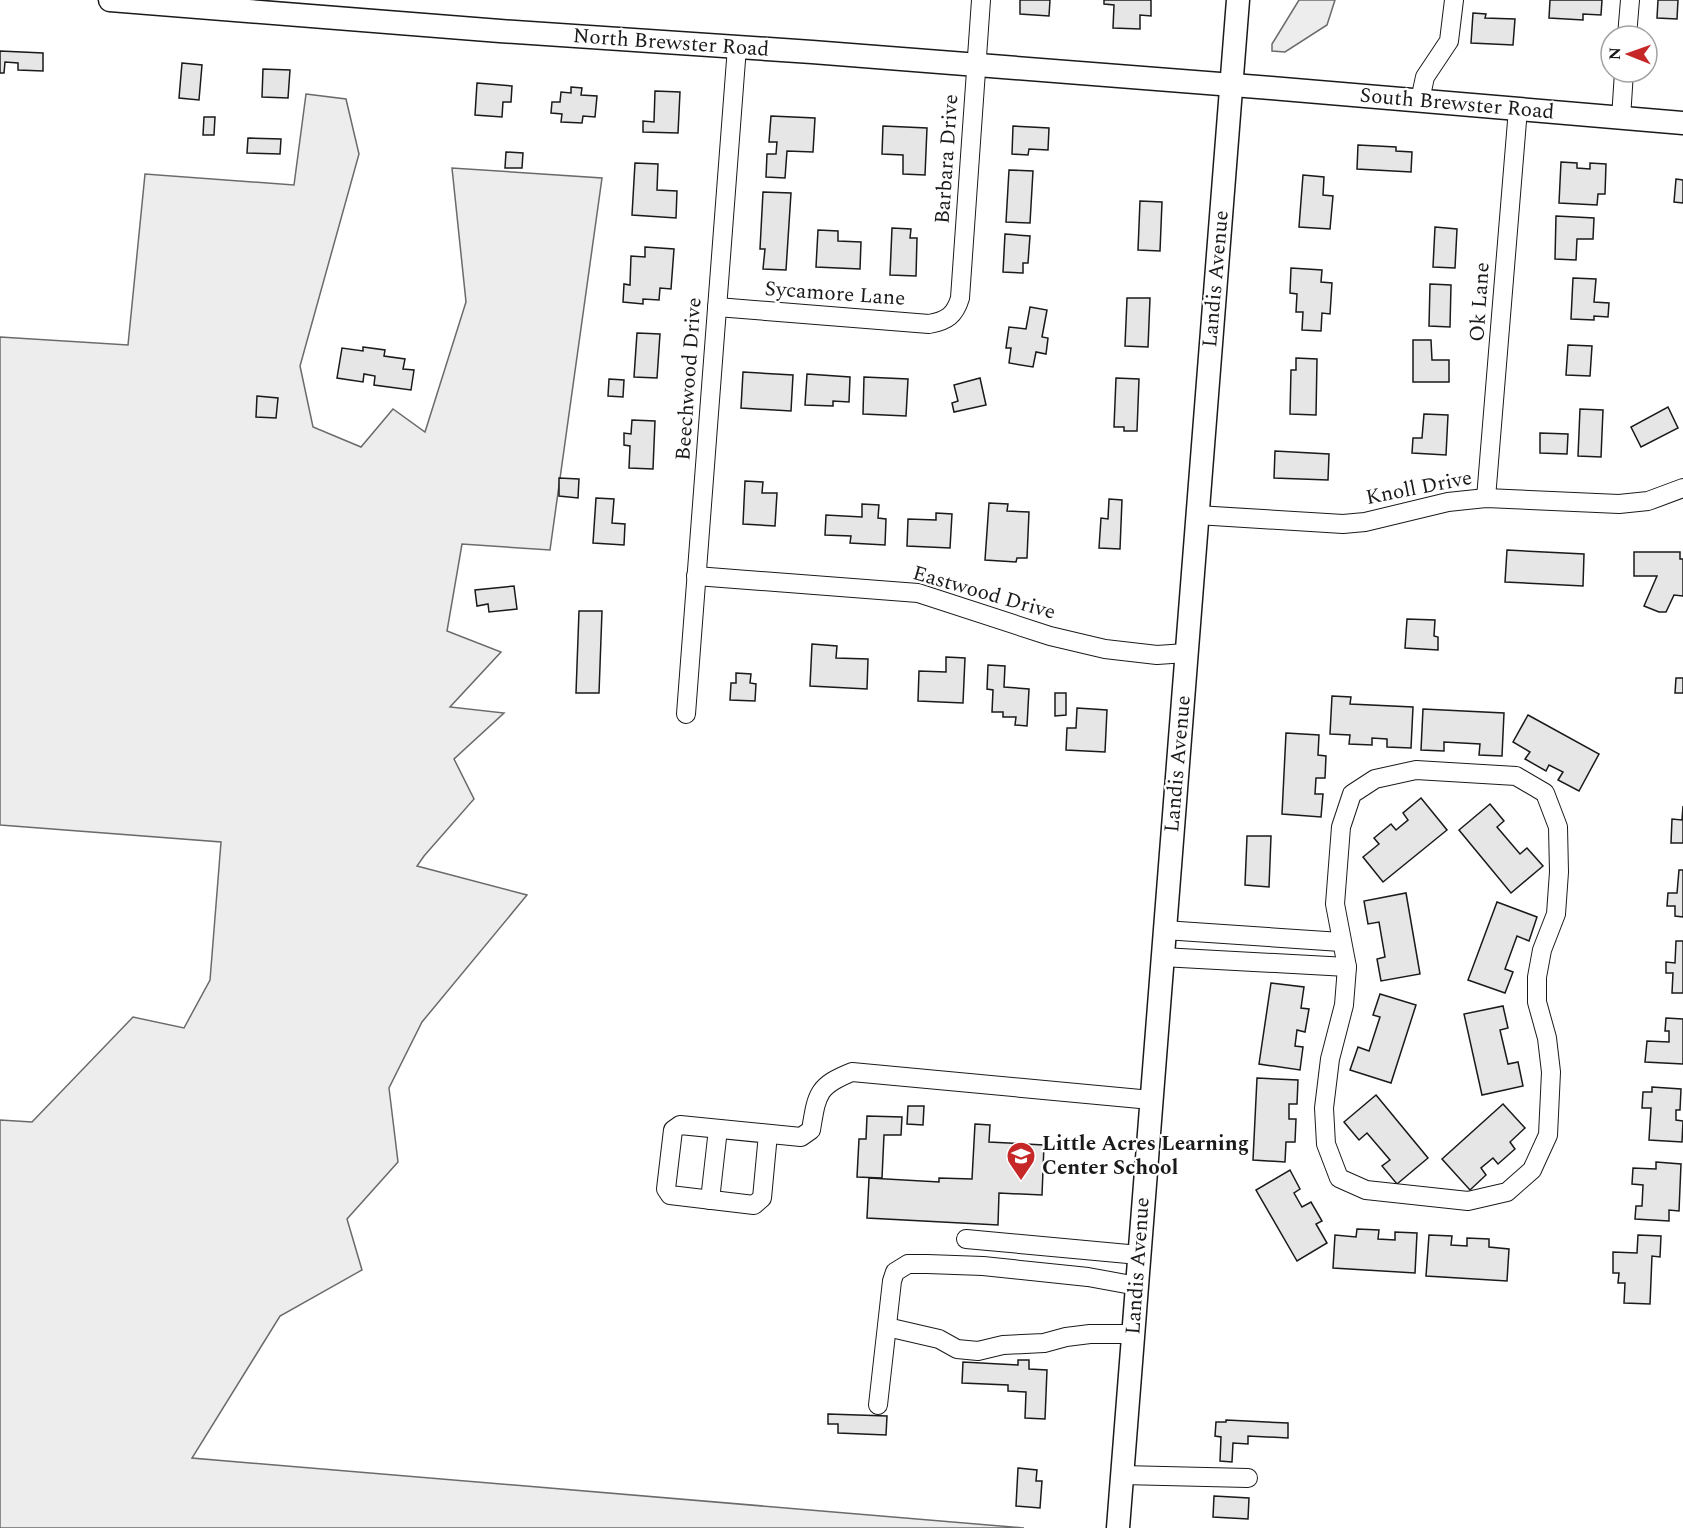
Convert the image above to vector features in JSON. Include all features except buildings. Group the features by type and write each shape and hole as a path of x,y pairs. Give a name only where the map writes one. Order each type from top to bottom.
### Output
{"main road":[{"name":"North Brewster Road","path":"110,0 1232,86"},
{"name":"Landis Avenue","path":"1118,1528 1238,0"},
{"name":"South Brewster Road","path":"1232,86 1683,123"}],"street":[{"name":"Barbara Drive","path":"949,319 957,309 960,298 981,0"},
{"path":"1420,100 1425,77 1449,41 1454,0"},
{"path":"1628,24 1630,0"},
{"name":"Beechwood Drive","path":"686,714 737,47"},
{"path":"1621,118 1623,84"},
{"name":"Ok Lane","path":"1486,498 1518,109"},
{"name":"Sycamore Lane","path":"717,308 929,324 949,319"},
{"name":"Knoll Drive","path":"1197,514 1320,523 1365,522 1448,502 1486,498 1619,504 1662,498 1683,488"},
{"name":"Eastwood Drive","path":"696,576 918,593 1050,636 1105,649 1157,655 1186,653"},
{"path":"1416,770 1516,776 1545,793 1558,827 1559,872 1556,914 1542,950 1538,977 1537,1002 1547,1038 1551,1072 1548,1135 1532,1170 1507,1192 1468,1201 1366,1190 1339,1178 1326,1144 1324,1108 1330,1059 1344,1005 1347,967 1341,942 1335,904 1337,871 1341,827 1352,794 1375,778 1416,770"},
{"path":"1164,930 1341,942"},
{"path":"1162,957 1347,967"},
{"path":"768,1134 762,1198 754,1205 670,1195 666,1189 673,1130 680,1125 801,1137 811,1130 816,1100 822,1088 836,1078 852,1072 1151,1100"},
{"path":"710,1200 718,1129"},
{"path":"966,1239 1139,1255"},
{"path":"878,1405 892,1281 895,1272 908,1264 983,1266 1088,1277 1137,1286"},
{"path":"887,1326 939,1339 957,1349 978,1350 1003,1345 1044,1343 1089,1334 1133,1334"},
{"path":"1122,1475 1248,1478"}],"shaded area":[{"path":"1299,0 1335,0 1327,25 1285,52 1272,51 1272,44"},
{"path":"306,94 346,99 359,154 300,366 313,427 361,447 393,409 425,432 466,302 452,168 602,178 550,550 462,544 447,631 501,652 450,707 504,713 454,759 474,799 417,866 527,895 422,1022 389,1088 398,1162 347,1219 362,1270 280,1316 192,1458 1024,1528 0,1528 0,1120 32,1122 133,1017 184,1028 210,980 221,842 0,825 0,337 128,345 145,174 294,185"}],"place":[{"name":"Little Acres Learning Center School","path":"1021,1182"}]}
